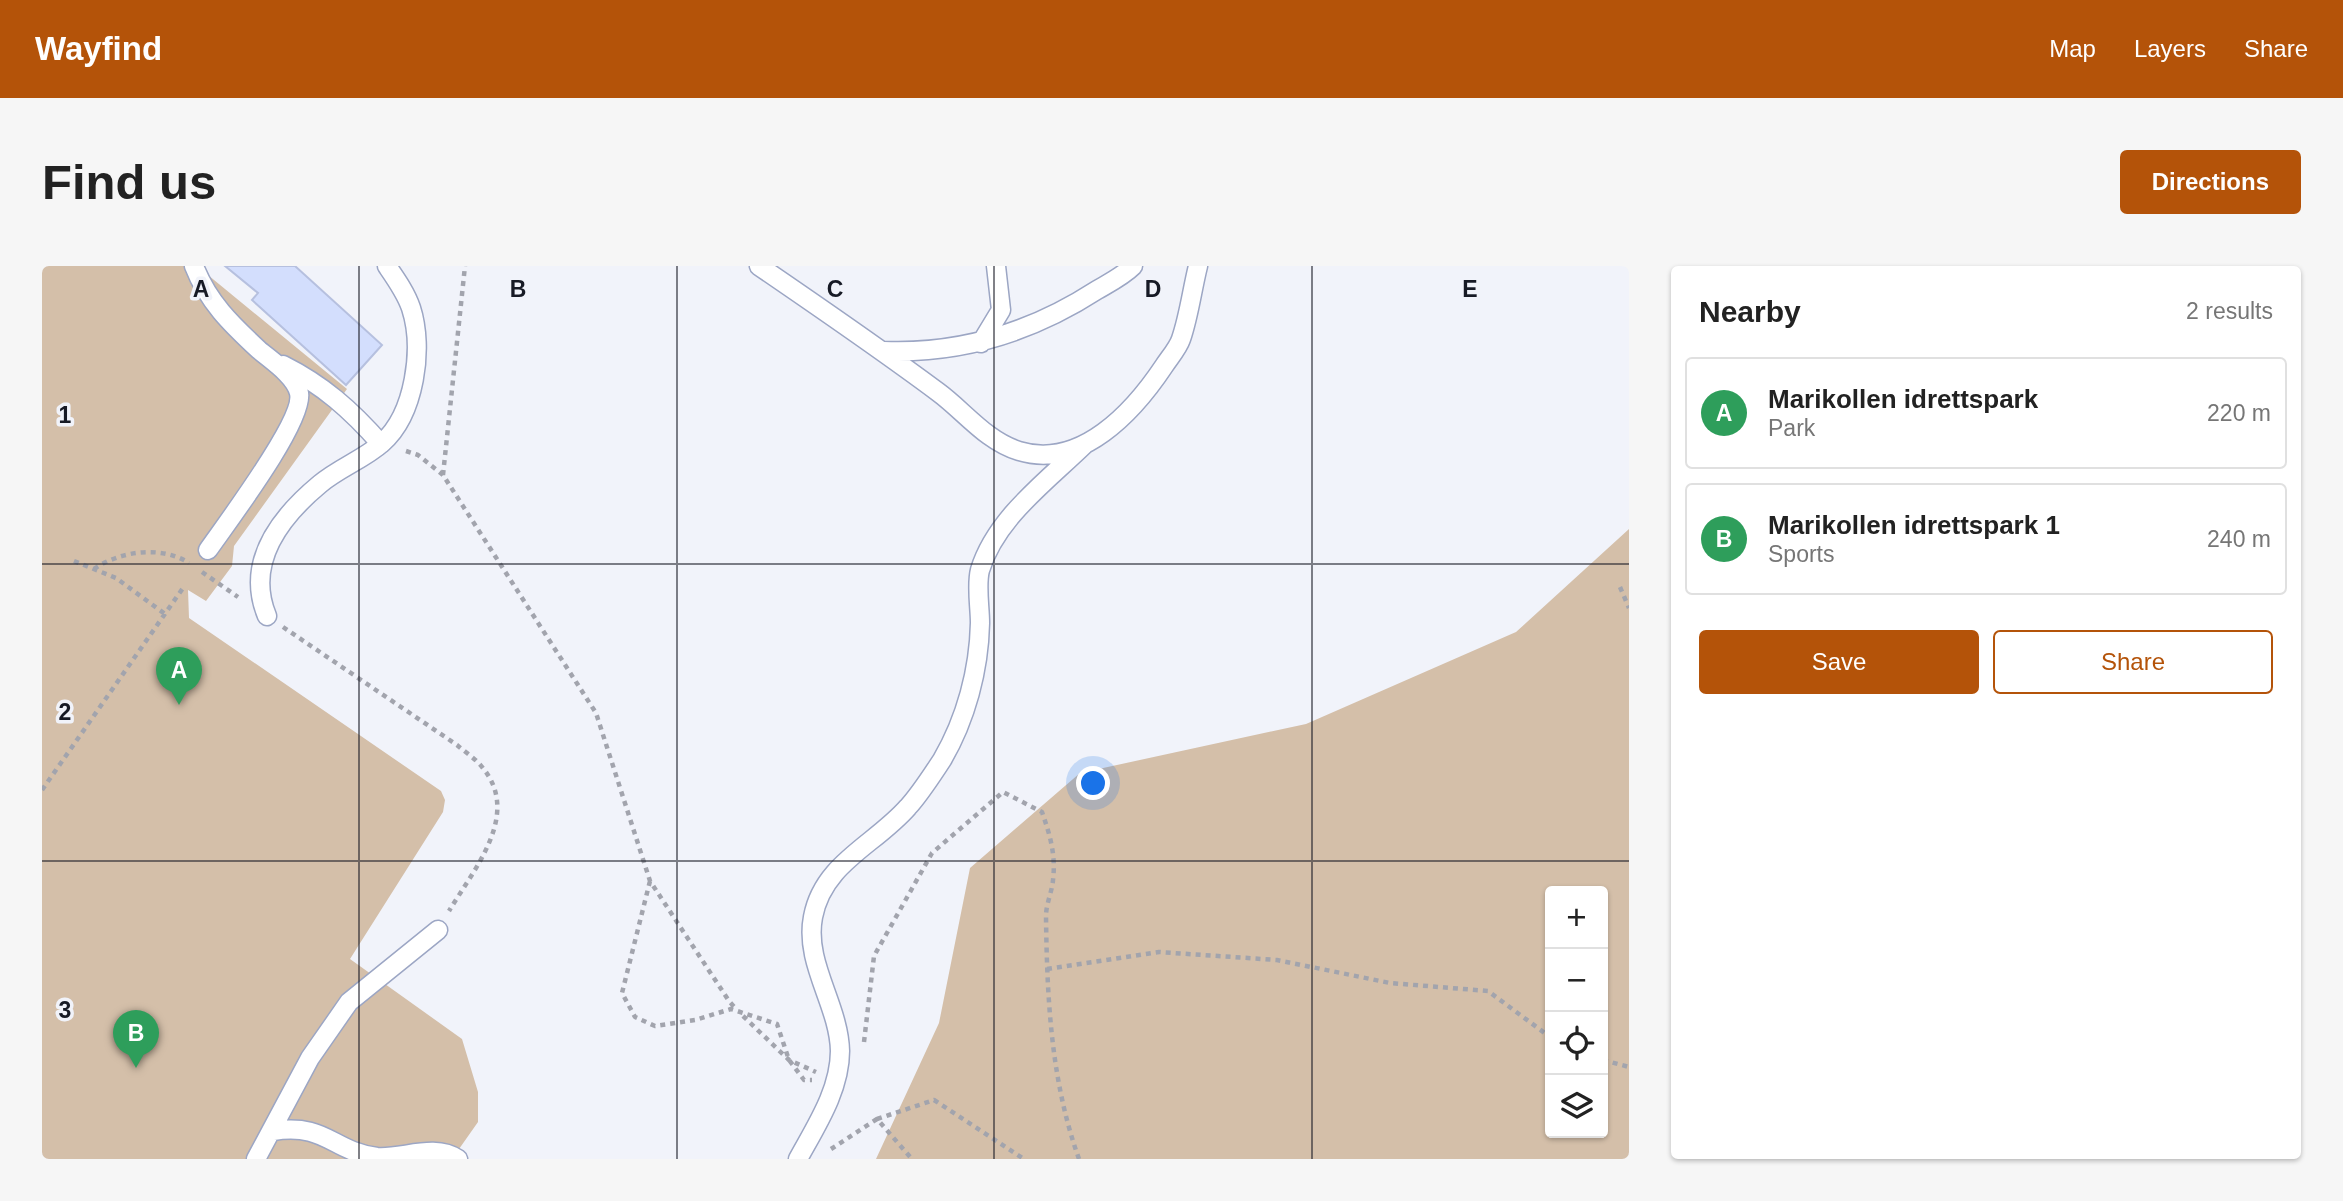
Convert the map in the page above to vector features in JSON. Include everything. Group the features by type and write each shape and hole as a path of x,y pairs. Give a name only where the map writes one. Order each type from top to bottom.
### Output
{"lane":[{"path":"194,266 204,292 217,310 293,381 299,391 298,411 283,439 208,550"},
{"path":"267,616 259,597 257,577 263,555 285,520 320,485 382,444 398,425 410,392 416,358 411,307 387,266"},
{"path":"760,266 883,351 948,400 989,436 1019,451 1045,454 1084,445"},
{"path":"981,343 1001,310 996,266"},
{"path":"883,351 926,353 981,343 1064,312 1133,266"},
{"path":"798,1159 836,1080 840,1050 813,952 812,919 821,887 852,856 908,808 942,759 962,716 975,675 980,626 980,572 1001,526 1084,445 1115,425 1150,388 1181,340 1198,266"},
{"path":"267,357 317,382 349,408 382,444"},
{"path":"256,1159 310,1058 349,1002 438,930"},
{"path":"273,1131 295,1128 315,1131 356,1154 381,1158 431,1152 450,1153 458,1159"}],"path":[{"path":"443,475 465,266"},
{"path":"382,444 418,455 443,475 596,713 650,881 729,1001 789,1060 804,1080 836,1080"},
{"path":"94,569 108,559 124,555 172,555 185,560 457,745 482,766 496,789 498,813 493,838 438,930"},
{"path":"75,561 116,578 165,614"},
{"path":"1620,587 1629,608"},
{"path":"42,790 183,588"},
{"path":"864,1045 874,956 932,853 1003,792 1042,812 1054,848 1053,880 1046,912 1048,1017 1063,1109 1079,1159"},
{"path":"650,881 622,993 635,1017 655,1026 695,1020 731,1009 777,1024 789,1060 836,1080"},
{"path":"1047,969 1159,952 1277,960 1390,983 1488,991 1545,1033"},
{"path":"1608,1061 1629,1066"},
{"path":"825,1159 832,1148 877,1119 934,1100 1021,1159"},
{"path":"877,1119 912,1159"},
{"path":"1012,1154 1021,1159"}],"shaded area":[{"path":"42,266 197,266 347,389 234,546 232,566 206,601 188,590 189,618 441,791 445,800 443,812 350,959 462,1039 478,1092 478,1122 452,1159 42,1159"},
{"path":"1629,529 1629,1159 876,1159 939,1023 970,868 1080,773 1306,724 1516,632"}],"building":[{"path":"225,266 295,266 382,345 346,385 252,300 258,293"}],"place":[{"name":"Marikollen idrettspark","path":"179,705"},
{"name":"Marikollen idrettspark 1","path":"136,1068"}]}
